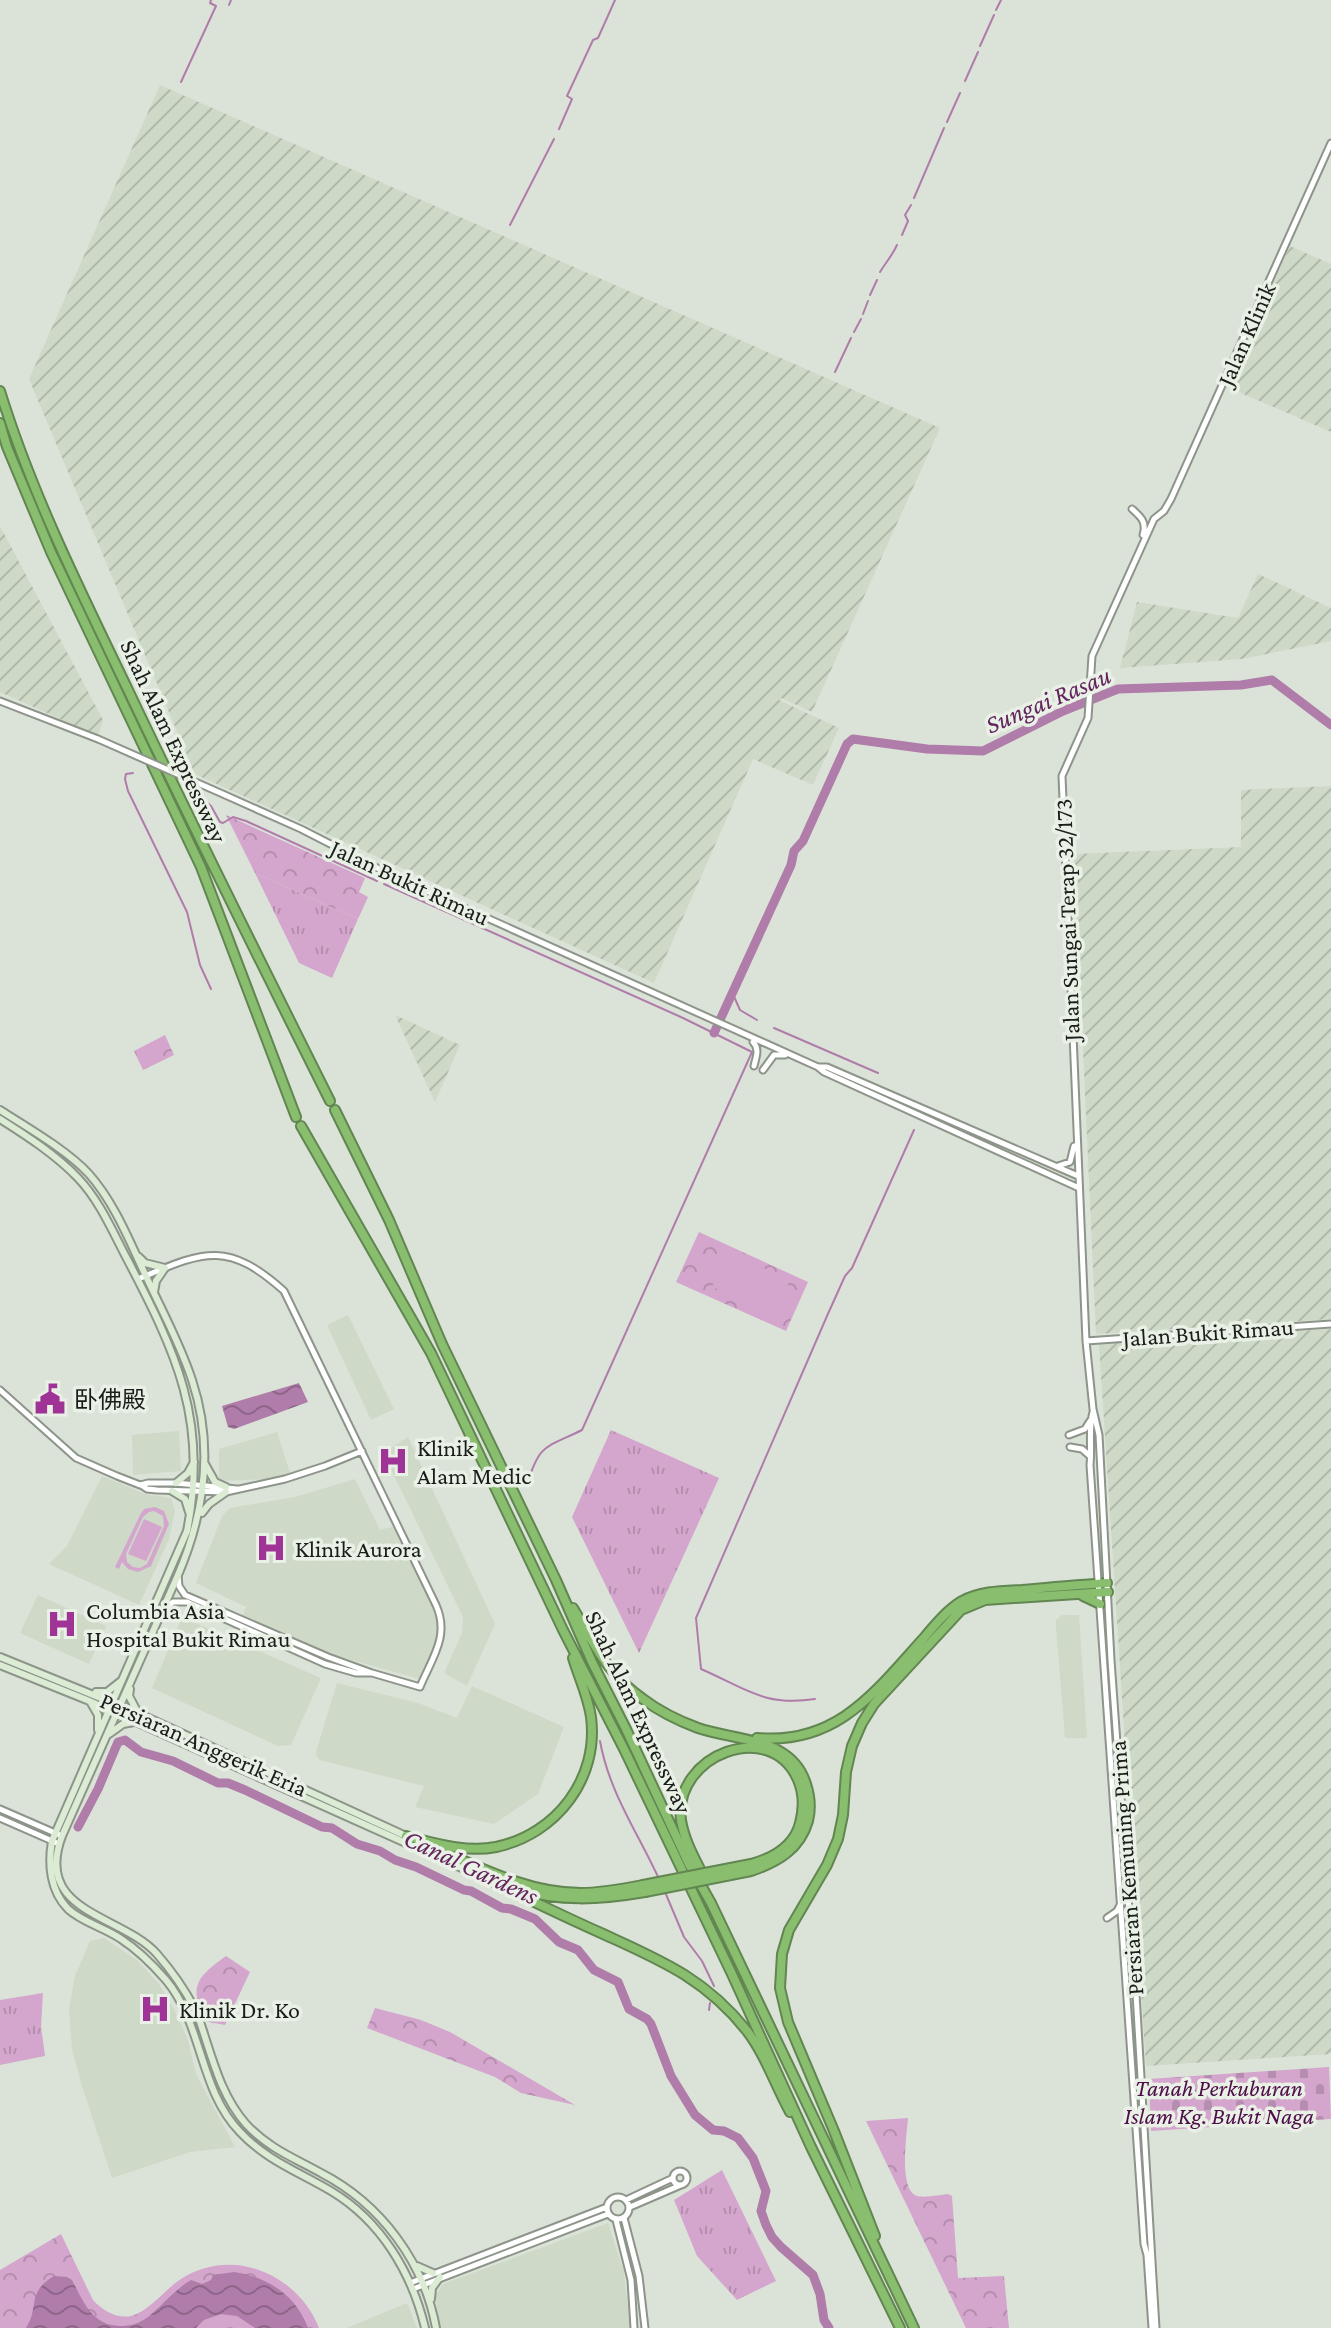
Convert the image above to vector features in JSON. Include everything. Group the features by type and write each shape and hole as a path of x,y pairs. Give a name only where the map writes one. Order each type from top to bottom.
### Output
{"highway":[{"name":"Shah Alam Expressway","path":"0,391 17,443 111,654 209,861 330,1101"},
{"name":"Shah Alam Expressway","path":"0,423 51,552 201,867 296,1117"},
{"name":"Shah Alam Expressway","path":"335,1110 389,1220 442,1344 556,1580 592,1662 914,2328"},
{"name":"Shah Alam Expressway","path":"301,1126 431,1353 900,2328"},
{"path":"495,1883 569,1899 607,1898 777,1861 796,1845 808,1820 810,1801 802,1774 787,1755 771,1746 695,1727 632,1691 596,1652 556,1580"},
{"path":"733,1736 794,1737 844,1718 867,1700 943,1617 965,1599 995,1591 1103,1588"},
{"path":"893,2286 887,2263 783,2008 780,1975 785,1942 795,1916 833,1852 843,1815 849,1754 858,1730 874,1704 950,1620 967,1607 985,1600 1077,1594 1103,1588"},
{"path":"1077,1594 1100,1604"},
{"path":"406,1836 463,1848 496,1847 533,1834 565,1807 584,1774 592,1739 586,1693 563,1630"},
{"path":"711,1903 707,1884 685,1835 681,1810 684,1793 694,1774 708,1760 734,1749 759,1750 777,1756 791,1769 802,1795 803,1811 799,1828 792,1839 773,1856 751,1868"},
{"path":"406,1836 502,1876 545,1890 598,1892 644,1888"},
{"path":"495,1883 670,1965 709,1991 736,2018 758,2048 781,2097 811,2147"}],"main road":[{"path":"0,1110 81,1165 109,1202 182,1351 200,1415 204,1460 198,1518 178,1575 114,1708 57,1838 49,1867 58,1894 68,1909 135,1949 168,1982 187,2015 211,2087 236,2128 278,2163 355,2208 388,2244 412,2286 425,2328"},
{"path":"0,1119 79,1179 97,1203 138,1279 184,1383 190,1410 195,1460 190,1515 179,1552 114,1708"},
{"path":"136,1255 145,1263 165,1268 156,1281 154,1293"},
{"path":"176,1483 188,1473 195,1460"},
{"path":"198,1518 226,1490 215,1482 204,1460"},
{"path":"172,1491 185,1499 190,1515"},
{"path":"100,1739 138,1718 129,1696 142,1655"},
{"name":"Persiaran Anggerik Eria","path":"0,1657 47,1675 114,1708 406,1836"},
{"name":"Persiaran Anggerik Eria","path":"0,1665 114,1708"},
{"path":"47,1675 101,1693 112,1689 124,1678"},
{"path":"87,1700 99,1719 100,1739"},
{"name":"Persiaran Anggerik Eria","path":"138,1718 495,1883"},
{"path":"57,1838 60,1879 72,1901 133,1934 155,1951 195,2010 219,2080 244,2121 276,2150 340,2183 382,2219 415,2264 431,2303 436,2328"},
{"path":"415,2264 437,2275 431,2303"}],"street":[{"name":"Jalan Klinik","path":"1154,519 1164,511 1171,499 1331,143"},
{"path":"1132,509 1145,525 1137,555"},
{"name":"Jalan Sungai Terap 32/173","path":"1086,1341 1062,776 1088,718 1092,656 1154,519"},
{"name":"Jalan Bukit Rimau","path":"0,701 98,739 301,829 397,878 1079,1188"},
{"path":"746,1036 757,1046 754,1066"},
{"path":"763,1070 774,1055 801,1060"},
{"name":"Jalan Bukit Rimau","path":"818,1067 827,1067 856,1079 1078,1176"},
{"path":"1051,1165 1070,1162 1076,1137"},
{"path":"1049,1174 1070,1187 1079,1203"},
{"path":"138,1279 200,1256 215,1254 250,1266 284,1291 440,1615 441,1636 420,1687 372,1673 185,1595 179,1586 178,1575"},
{"name":"Jalan Bukit Rimau","path":"1086,1341 1331,1324"},
{"name":"Persiaran Kemuning Prima","path":"1086,1341 1099,1435 1103,1588 1100,1604 1144,2244 1154,2328"},
{"path":"0,1390 76,1458 147,1489 237,1489 285,1479 362,1451"},
{"name":"Persiaran Kemuning Prima","path":"1093,1409 1090,1465 1132,1927 1154,2328"},
{"path":"1069,1435 1085,1429 1090,1421"},
{"path":"1070,1447 1086,1452 1090,1456 1090,1465"},
{"path":"140,1485 176,1483 193,1488"},
{"path":"163,1609 173,1602 187,1602 325,1664 356,1673 372,1673"},
{"path":"271,1633 280,1644"},
{"path":"0,1809 57,1838"},
{"path":"0,1818 57,1838"},
{"path":"1107,1918 1120,1907 1121,1899"},
{"path":"626,2200 673,2178 678,2172 684,2173 687,2179 681,2185 630,2207 624,2218 639,2276 645,2328"},
{"path":"673,2178 681,2185"},
{"path":"412,2286 607,2210 613,2198 626,2200 630,2207"},
{"path":"607,2210 616,2220 631,2280 634,2328"},
{"path":"616,2220 624,2218"}],"shaded area":[{"path":"160,85 940,428 812,712 781,698 779,700 839,728 813,785 753,759 654,983 195,774 29,379"},
{"path":"1290,246 1331,264 1331,432 1227,387"},
{"path":"0,526 103,720 98,736 0,692"},
{"path":"1258,574 1331,608 1331,641 1242,659 1120,668 1137,602 1238,618"},
{"path":"1331,786 1331,1319 1096,1334 1074,854 1241,847 1241,790"},
{"path":"395,1015 460,1045 435,1102"},
{"path":"348,1315 394,1409 371,1420 327,1325"},
{"path":"1331,1329 1331,2054 1146,2066 1099,1344"},
{"path":"179,1431 181,1471 133,1475 132,1435"},
{"path":"277,1432 290,1473 271,1479 219,1481 219,1449"},
{"path":"408,1437 495,1624 467,1686 444,1673 462,1633 463,1617 383,1453"},
{"path":"102,1476 145,1494 171,1498 175,1510 169,1539 139,1605 49,1564 67,1546"},
{"path":"355,1479 380,1530 395,1526 437,1615 438,1637 420,1679 322,1652 242,1618 246,1607 196,1583 222,1516 230,1508 295,1497"},
{"name":"Columbia Asia Hospital Bukit Rimau","path":"38,1595 106,1626 89,1664 20,1633"},
{"path":"1062,1615 1079,1615 1087,1738 1065,1738 1056,1626 1056,1620"},
{"path":"184,1618 321,1678 291,1745 278,1746 152,1688"},
{"path":"337,1683 418,1703 457,1718 472,1686 564,1727 538,1794 494,1824 415,1807 424,1786 320,1760 316,1752"},
{"path":"104,1938 137,1960 159,1984 188,2040 196,2074 235,2147 190,2152 112,2178 72,2049 69,2010 75,1976 90,1941"},
{"path":"608,2223 624,2272 630,2328 441,2328 435,2296 443,2284"},
{"path":"407,2303 417,2328 347,2328"}],"green space":[{"path":"226,815 365,878 359,892 368,897 358,919 255,873"},
{"path":"255,873 358,919 332,978 299,963"},
{"path":"165,1035 174,1055 143,1070 134,1051"},
{"path":"699,1232 808,1282 786,1331 676,1282"},
{"path":"728,1252 790,1280 775,1315 712,1287"},
{"path":"611,1430 719,1478 639,1653 572,1517"},
{"path":"155,1507 164,1511 169,1524 151,1566 138,1572 128,1569 122,1562 119,1569 115,1567 144,1509","holes":["154,1511 163,1516 164,1526 147,1564 140,1568 133,1567 127,1562 126,1554 143,1517"]},
{"path":"144,1519 162,1527 146,1561 128,1554"},
{"path":"226,1956 250,1972 225,2025 204,2021 197,1990 202,1976"},
{"path":"43,1993 41,2026 45,2056 0,2065 0,2000"},
{"path":"375,2008 421,2020 450,2032 575,2105 521,2093 495,2077 367,2028"},
{"name":"Tanah Perkuburan Islam Kg. Bukit Naga","path":"1329,2067 1331,2119 1151,2131 1149,2079"},
{"path":"908,2118 907,2184 911,2192 920,2197 952,2196 958,2278 1004,2276 1009,2328 966,2328 866,2121"},
{"path":"722,2170 776,2281 737,2300 697,2256 674,2200"},
{"path":"61,2234 93,2300 115,2315 125,2317 138,2313 181,2279 201,2269 221,2265 242,2266 280,2280 309,2309 319,2328 0,2328 0,2270"}],"water":[{"path":"299,1383 308,1402 234,1429 228,1427 222,1406"},
{"path":"234,2272 258,2278 279,2290 296,2306 308,2328 255,2328 237,2316 221,2314 204,2320 196,2328 26,2328 40,2288 54,2276 72,2280 95,2317 119,2326 144,2319 191,2280 202,2284 211,2280 213,2275"}],"waterway":[{"path":"181,82 216,6 210,3 211,0"},
{"path":"229,5 231,0"},
{"path":"559,129 572,99 567,96 615,0"},
{"path":"996,10 1001,0"},
{"path":"980,46 994,15"},
{"path":"965,81 978,52"},
{"path":"947,122 960,93"},
{"path":"914,198 944,128"},
{"path":"510,225 554,139"},
{"path":"902,235 908,221 905,215 911,205"},
{"path":"880,272 897,245"},
{"path":"870,295 877,280"},
{"path":"863,314 868,301"},
{"path":"854,332 861,319"},
{"path":"835,372 851,338"},
{"name":"Sungai Rasau","path":"714,1033 791,865 794,851 803,841 847,744 853,739 927,749 983,751 1063,711 1118,689 1241,685 1272,680 1331,725"},
{"path":"133,773 126,774 128,791 187,912 200,965 211,989"},
{"path":"200,797 211,806 220,822 233,817 246,821 377,881"},
{"path":"384,884 752,1052 582,1430 546,1448 536,1461 527,1484"},
{"path":"732,992 740,1010 757,1020"},
{"path":"774,1028 878,1073"},
{"path":"815,1699 768,1698 701,1669 696,1618 827,1316 914,1130"},
{"name":"Canal Gardens","path":"78,1827 118,1742 125,1740 141,1752 173,1761 218,1783 228,1783 245,1790 322,1827 332,1828 357,1844 471,1891 502,1908 535,1919 559,1942 578,1950 594,1970 618,1982 629,2009 651,2024 671,2076 695,2115 713,2130 724,2131 738,2138 753,2158 766,2191 761,2211 766,2225 781,2247 813,2275 824,2320 829,2328"},
{"path":"600,1741 617,1795 659,1879"},
{"path":"665,1892 684,1937 702,1961 714,1986"},
{"path":"709,2010 710,2003"}],"place":[{"name":"卧佛殿","path":"50,1399"},
{"name":"Klinik Alam Medic","path":"393,1461"},
{"name":"Klinik Aurora","path":"271,1548"},
{"name":"Columbia Asia Hospital Bukit Rimau","path":"62,1624"},
{"name":"Klinik Dr. Ko","path":"155,2009"}]}
